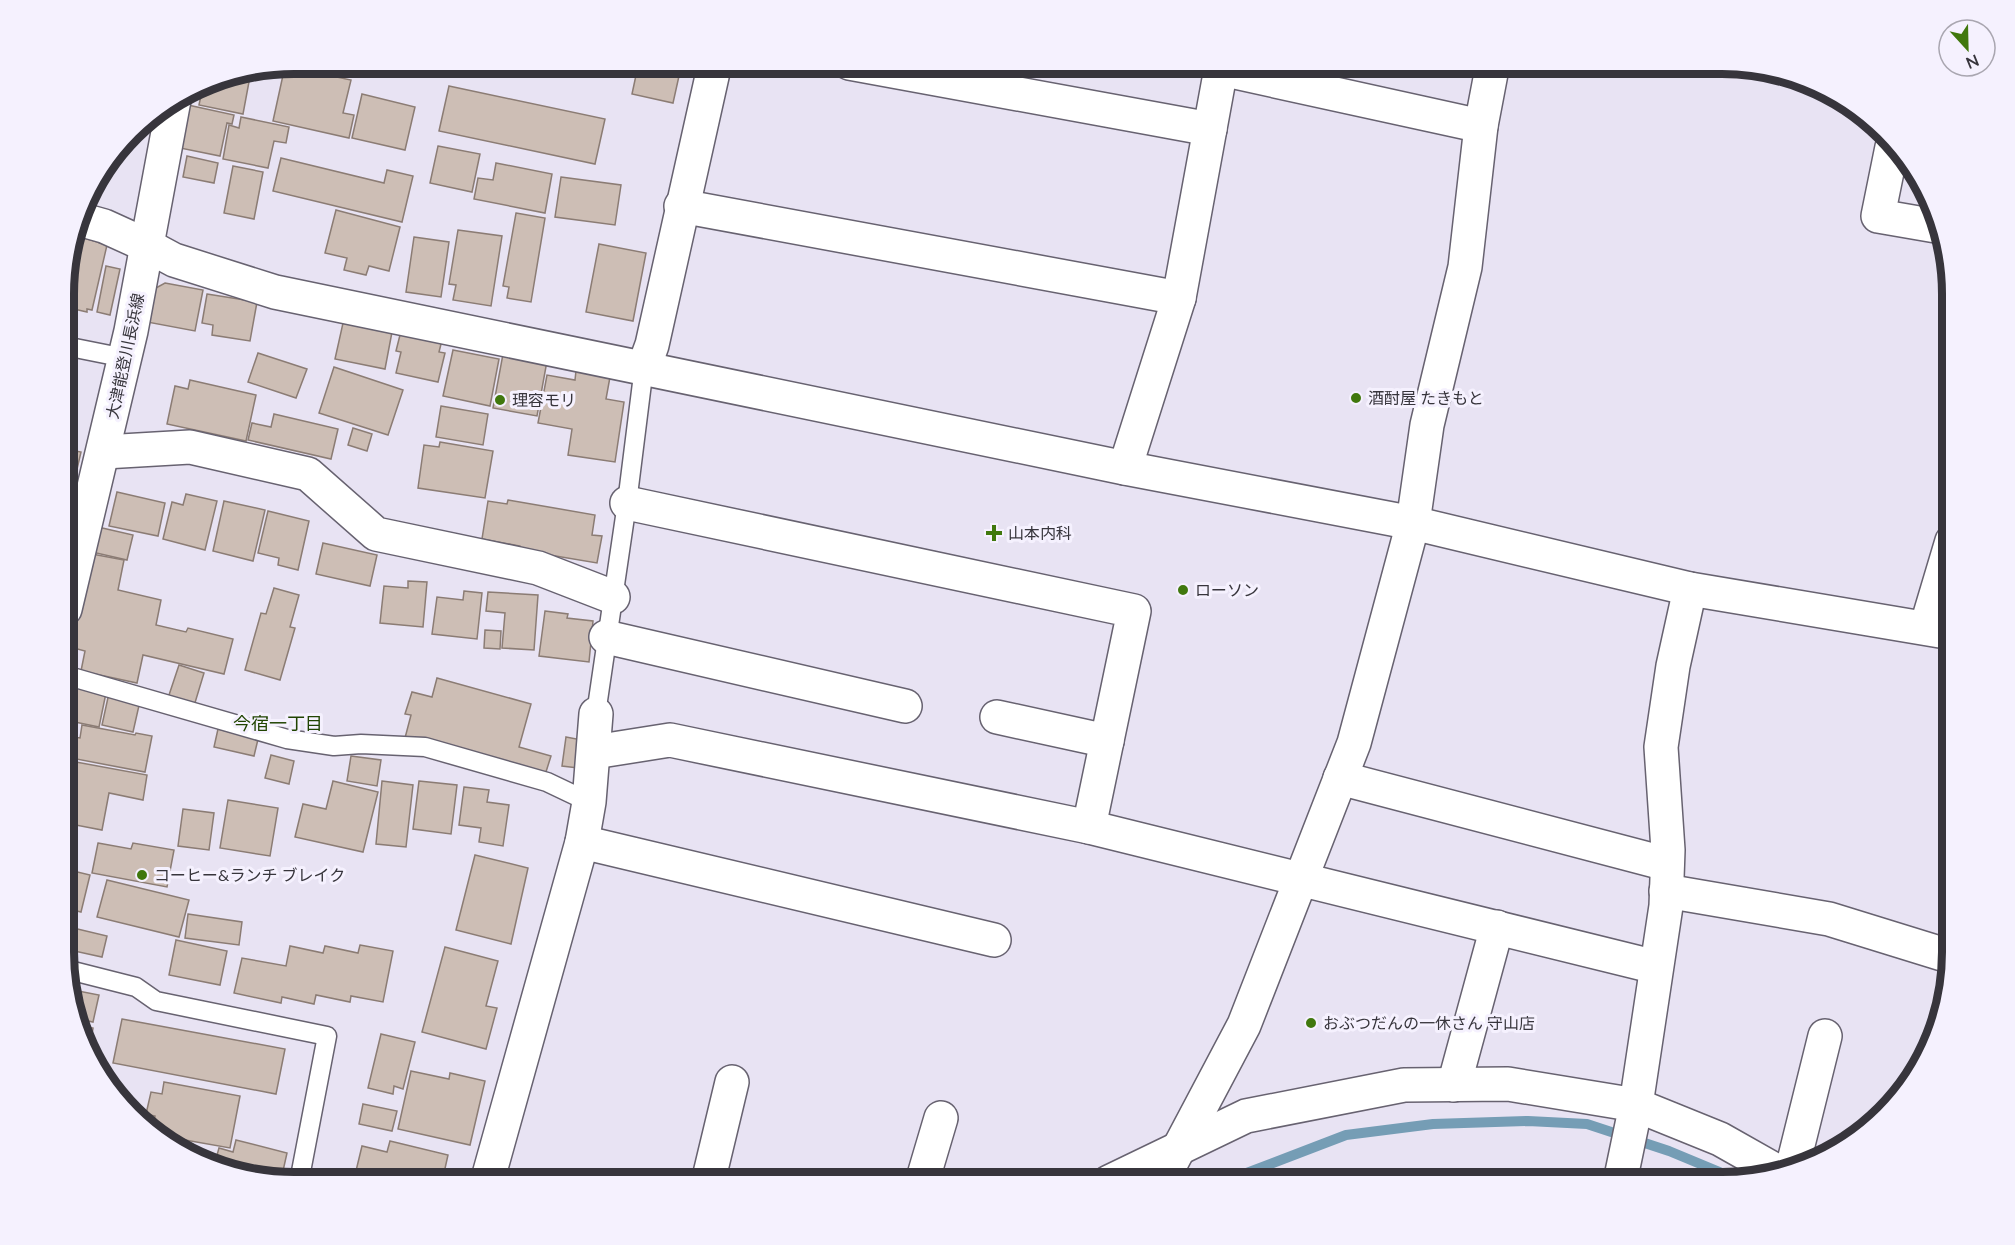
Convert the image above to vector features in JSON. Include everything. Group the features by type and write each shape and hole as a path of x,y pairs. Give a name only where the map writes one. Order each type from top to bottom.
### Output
{"street":[{"path":"644,367 652,345 681,206 712,74"},
{"path":"909,74 1210,129"},
{"path":"1125,468 1179,298 1220,74"},
{"path":"1256,74 1480,126"},
{"path":"1167,1172 1244,1025 1354,743 1413,523 1427,425 1465,267 1480,126 1491,74"},
{"name":"大津能登川長浜線","path":"74,573 126,358 172,110"},
{"path":"1891,153 1878,216 1931,225"},
{"path":"681,206 1179,298"},
{"path":"86,221 104,226 174,260 275,292 1125,468 1413,523 1690,589 1939,630 1942,609"},
{"path":"104,452 190,447 308,474 376,534 538,568 613,597"},
{"path":"627,503 1134,611 1089,828"},
{"path":"1623,1171 1635,1111 1666,906 1667,878 1661,747 1673,666 1690,589"},
{"path":"606,637 905,706"},
{"path":"490,1172 582,842 589,801 596,714"},
{"path":"997,717 1107,741"},
{"path":"594,752 670,740 1089,828 1656,967"},
{"path":"1340,778 1667,878 1829,919 1942,954"},
{"path":"582,842 994,940"},
{"path":"1454,1085 1497,927"},
{"path":"1794,1159 1825,1036"},
{"path":"710,1172 732,1082"},
{"path":"1128,1172 1246,1116 1404,1085 1508,1084 1635,1111 1720,1139 1768,1166"},
{"path":"925,1172 941,1118"}],"lane":[{"path":"74,348 126,358"},
{"path":"596,714 644,367"},
{"path":"74,678 287,739 334,746 361,744 425,747 547,782 589,801"},
{"path":"74,971 136,987 156,1001 327,1036 301,1172"}],"building":[{"path":"283,74 323,74 351,80 343,113 354,115 349,138 273,121"},
{"path":"636,74 679,76 673,103 632,94"},
{"path":"250,78 243,114 199,105 201,94"},
{"path":"449,86 605,119 595,164 439,131"},
{"path":"362,94 415,107 405,150 352,138"},
{"path":"188,105 234,115 232,124 227,123 220,156 180,148"},
{"path":"241,117 289,127 286,143 274,141 268,168 223,159 229,125 239,128"},
{"path":"438,146 480,154 472,192 430,183"},
{"path":"187,156 218,163 214,183 183,177"},
{"path":"281,158 384,183 387,170 413,176 402,222 273,191"},
{"path":"496,163 552,174 545,213 474,199 478,178 493,180"},
{"path":"233,166 263,172 254,219 224,213"},
{"path":"561,177 621,185 615,225 555,217"},
{"path":"336,210 400,227 389,271 369,266 366,275 344,270 347,258 325,253"},
{"path":"516,213 545,218 531,302 507,298 509,287 503,286"},
{"path":"458,230 502,236 491,306 453,300 456,285 449,284"},
{"path":"81,237 107,245 92,310 87,309 87,312 74,309 75,264"},
{"path":"414,237 449,242 441,297 406,292"},
{"path":"599,244 646,253 633,321 586,312"},
{"path":"106,266 120,269 110,315 97,312"},
{"path":"165,283 203,290 195,331 147,322 154,289"},
{"path":"207,294 257,302 250,341 212,335 213,325 202,323"},
{"path":"343,323 392,332 385,369 335,359"},
{"path":"401,331 442,340 439,352 445,353 438,382 396,373 401,352 396,351"},
{"path":"453,350 499,359 490,406 443,396"},
{"path":"258,353 307,369 296,398 248,382"},
{"path":"503,354 547,361 537,416 493,408"},
{"path":"334,367 403,390 388,435 319,413"},
{"path":"576,371 610,377 606,399 624,402 615,462 568,455 572,429 538,423 547,375 575,380"},
{"path":"190,380 256,395 246,441 167,424 175,386 188,389"},
{"path":"441,406 488,414 483,445 436,437"},
{"path":"274,414 338,429 331,459 248,440 252,423 271,427"},
{"path":"353,428 372,434 367,451 348,445"},
{"path":"440,442 493,451 485,498 418,488 424,445 439,447"},
{"path":"74,451 81,452 74,482"},
{"path":"117,492 165,503 158,536 109,526"},
{"path":"186,494 217,501 205,550 163,539 172,502 183,505"},
{"path":"74,500 77,501 74,517"},
{"path":"508,500 595,515 592,535 602,536 597,563 520,550 520,546 482,539 488,501 507,504"},
{"path":"224,501 265,510 253,561 213,551"},
{"path":"268,511 309,521 298,570 278,565 279,558 258,553"},
{"path":"98,527 133,535 127,560 92,552"},
{"path":"323,543 377,555 370,586 316,574"},
{"path":"92,554 124,560 118,590 161,600 156,625 186,632 188,628 233,639 224,674 143,655 137,683 81,671 85,651 74,648 74,630"},
{"path":"408,581 427,582 423,627 380,623 384,586 408,588"},
{"path":"274,588 299,595 290,627 295,628 280,680 245,670 261,613 266,614"},
{"path":"464,591 482,593 477,639 432,634 437,597 463,600"},
{"path":"488,592 538,595 534,650 502,648 505,613 486,611"},
{"path":"545,611 568,614 567,618 593,621 589,662 539,656"},
{"path":"485,630 501,631 500,649 484,648"},
{"path":"179,665 204,673 194,706 168,698"},
{"path":"437,678 531,704 519,747 551,756 545,775 405,738 411,715 405,714 412,692 432,697"},
{"path":"74,687 106,693 99,727 74,722"},
{"path":"109,693 140,701 133,732 102,725"},
{"path":"82,725 152,736 145,772 74,759 74,737 80,738"},
{"path":"218,729 259,735 254,756 214,747"},
{"path":"566,737 582,740 578,768 562,766"},
{"path":"271,755 294,761 289,784 265,778"},
{"path":"351,756 381,760 377,786 347,781"},
{"path":"74,762 147,775 143,800 109,793 102,830 74,825"},
{"path":"333,781 378,792 363,852 295,837 303,804 326,809"},
{"path":"382,781 413,785 406,847 376,844"},
{"path":"419,781 457,785 451,834 413,829"},
{"path":"464,787 489,790 487,802 509,805 503,846 479,842 481,828 459,825"},
{"path":"228,800 278,808 270,856 220,848"},
{"path":"183,809 214,813 209,850 178,846"},
{"path":"98,843 131,849 133,843 174,850 167,887 92,873"},
{"path":"475,855 528,868 511,944 456,930"},
{"path":"74,871 90,875 81,912 74,910"},
{"path":"107,880 189,900 179,937 97,917"},
{"path":"188,914 242,922 239,945 185,938"},
{"path":"74,928 107,936 102,957 74,951"},
{"path":"176,940 227,951 220,985 169,975"},
{"path":"360,945 393,951 383,1002 351,996 350,1002 316,995 314,1004 282,997 281,1003 234,993 242,958 286,966 290,946 323,953 325,946 358,953"},
{"path":"445,947 498,961 486,1006 497,1008 486,1049 422,1032"},
{"path":"77,991 99,995 93,1022 84,1020"},
{"path":"122,1019 285,1049 276,1094 113,1063"},
{"path":"87,1027 93,1028 91,1039"},
{"path":"381,1034 415,1042 403,1089 394,1086 393,1094 368,1088"},
{"path":"411,1071 449,1079 450,1073 485,1081 470,1145 398,1129"},
{"path":"164,1082 240,1096 230,1148 178,1139 159,1126 154,1122 155,1116 146,1114 151,1092 162,1094"},
{"path":"363,1104 397,1111 392,1131 359,1124"},
{"path":"236,1140 287,1153 283,1171 264,1170 216,1158 219,1148 233,1152"},
{"path":"390,1141 448,1155 444,1172 356,1172 362,1146 387,1152"}],"waterway":[{"path":"1249,1172 1346,1135 1433,1124 1528,1121 1587,1124 1669,1151 1720,1172"}],"place":[{"name":"酒酎屋 たきもと","path":"1356,398"},
{"name":"理容モリ","path":"500,400"},
{"name":"山本内科","path":"994,533"},
{"name":"ローソン","path":"1183,590"},
{"name":"コーヒー&ランチ ブレイク","path":"142,875"},
{"name":"おぶつだんの一休さん 守山店","path":"1311,1023"}],"district":[{"name":"今宿一丁目","path":"278,724"}]}
